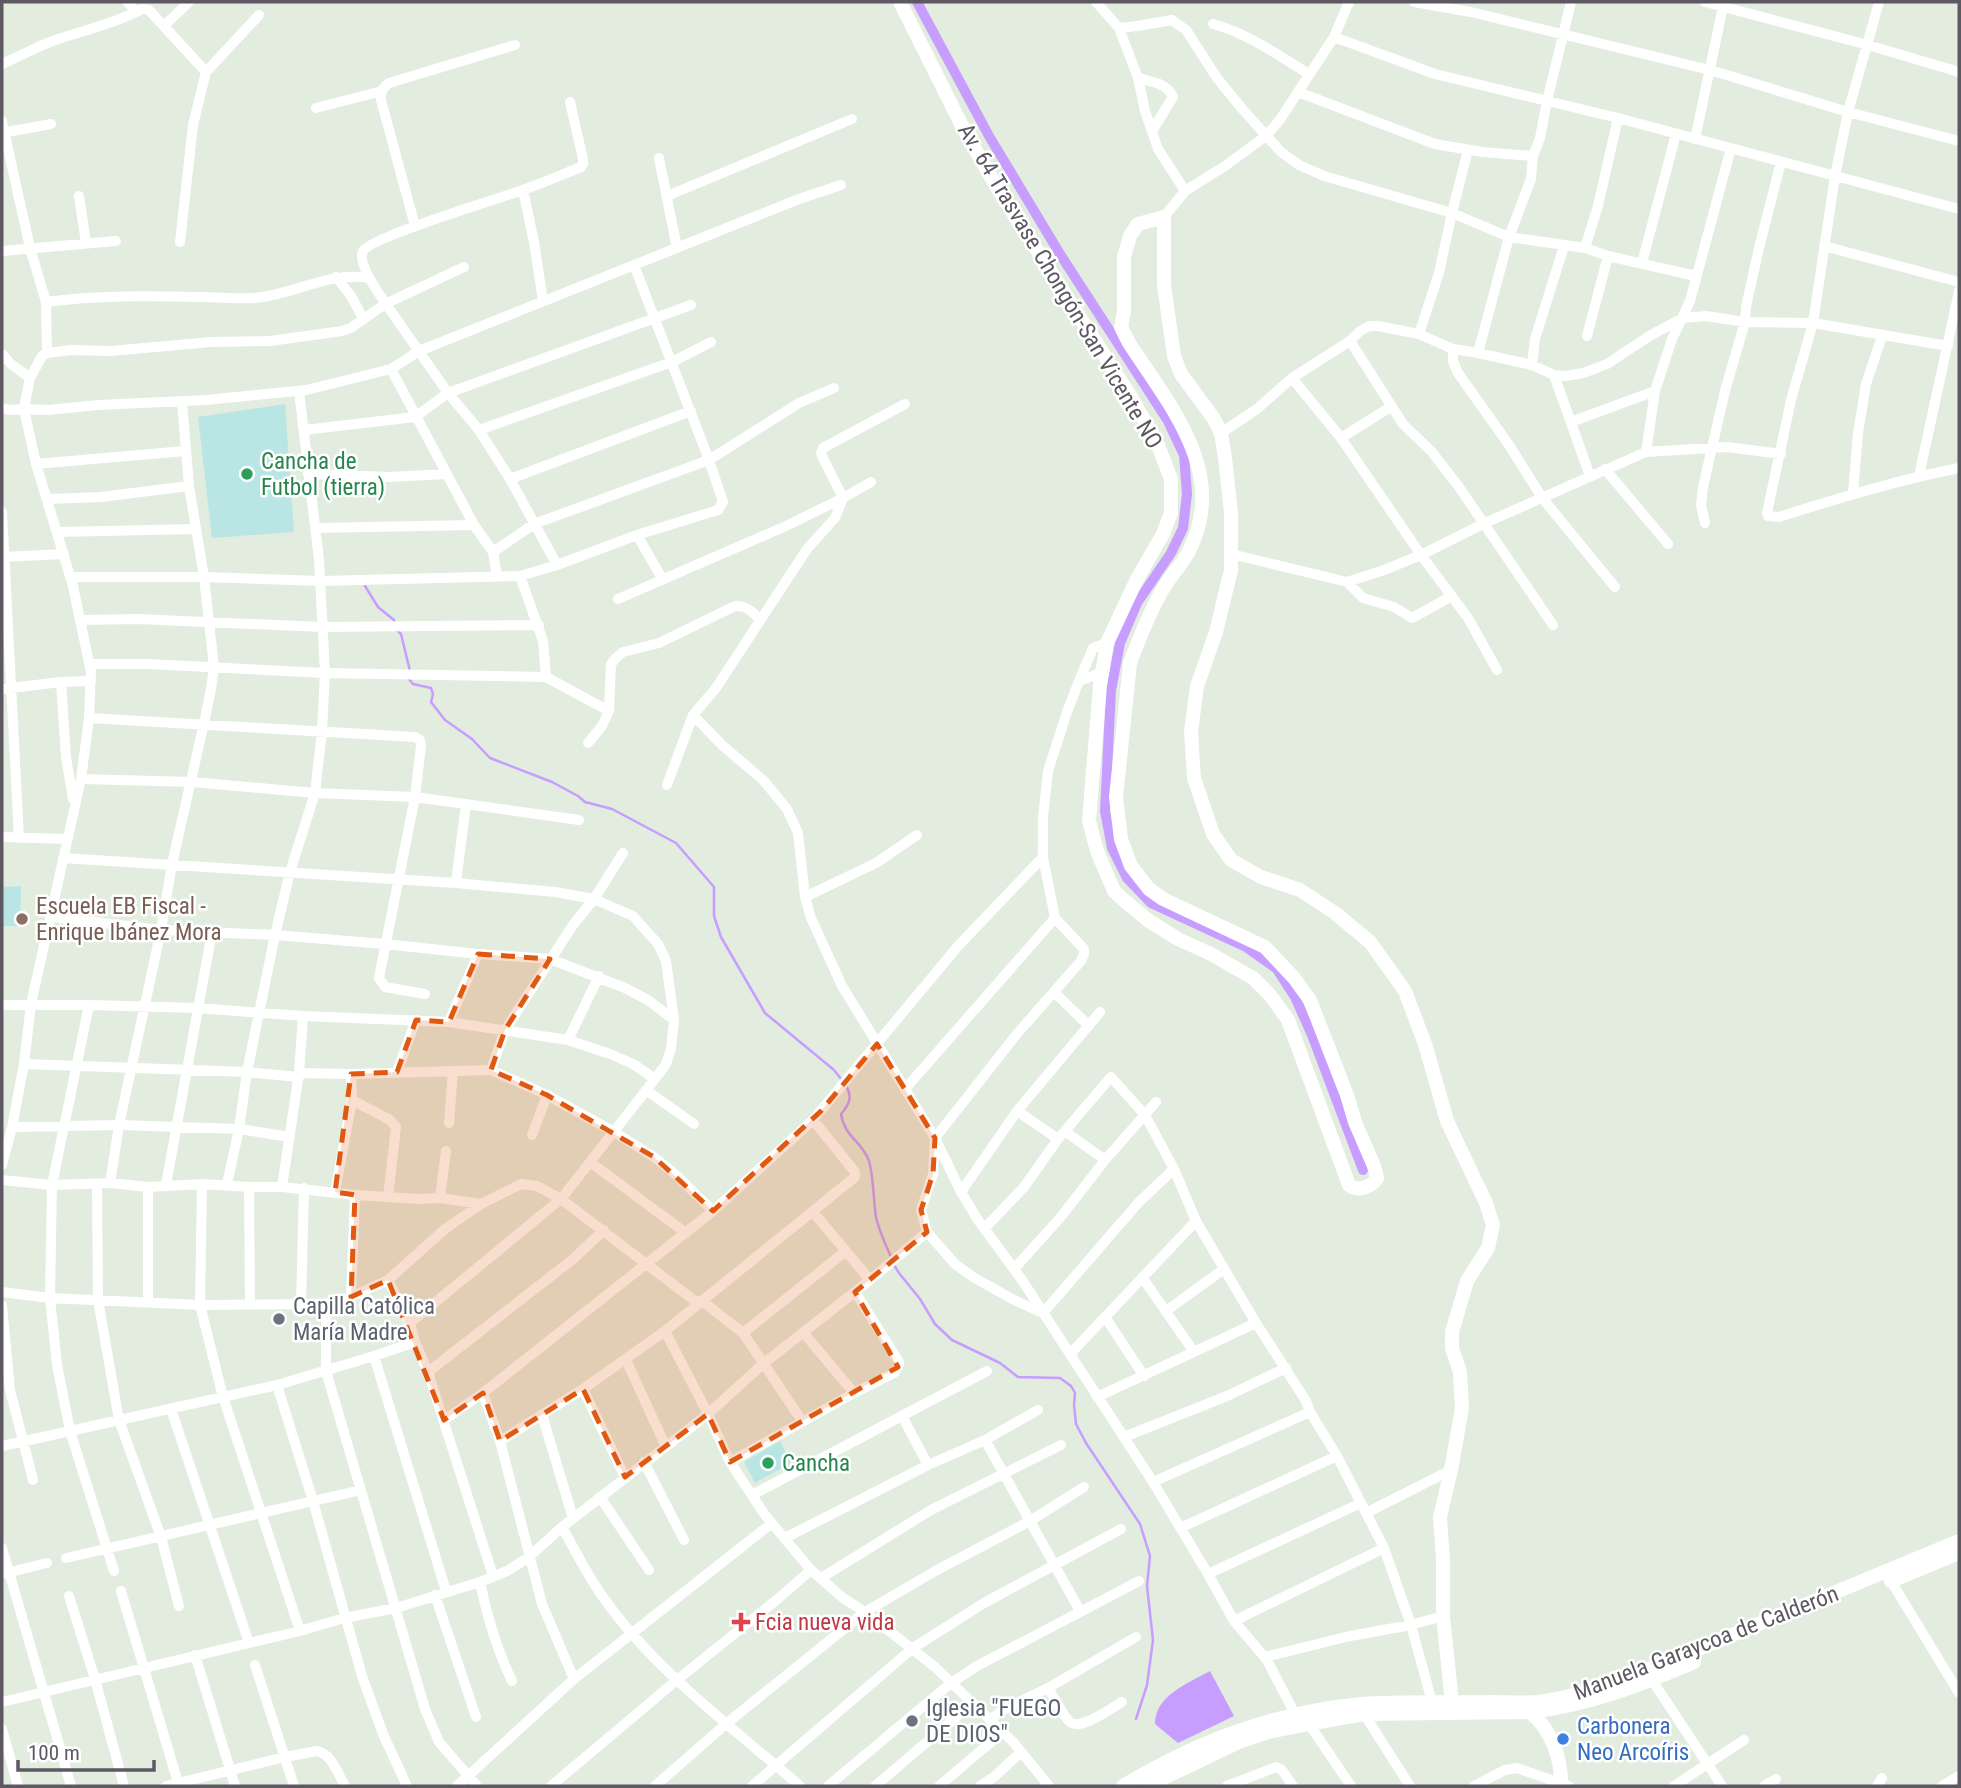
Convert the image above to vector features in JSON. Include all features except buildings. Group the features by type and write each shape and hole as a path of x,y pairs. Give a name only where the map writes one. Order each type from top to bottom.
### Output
{"street":[{"path":"127,2 137,12"},
{"path":"164,26 189,2"},
{"name":"Av. 64 Trasvase Chongón-San Vicente NO","path":"900,2 963,128 999,191 1131,397 1158,445 1171,479 1171,513 1107,643 1101,673 1089,821 1097,851 1114,891 1149,921 1253,978 1270,995 1288,1020 1349,1185 1359,1189 1377,1178 1374,1166 1310,1000 1265,947 1163,899 1149,889 1131,866 1121,839 1115,797 1130,663 1165,585 1188,553 1200,524 1204,496 1197,457 1186,432 1121,327 1124,312 1124,257 1130,236 1138,224 1164,217"},
{"path":"1096,2 1119,28 1138,78 1145,111 1158,149 1185,191"},
{"path":"1349,2 1334,37 1266,136 1185,191 1164,217 1164,285 1174,356 1181,374 1214,419 1220,433 1231,513 1230,570 1216,632 1197,687 1191,732 1194,778 1213,834 1231,860 1261,877 1300,890 1335,913 1370,943 1405,991 1425,1044 1447,1121 1486,1203 1493,1225 1488,1248 1467,1282 1452,1332 1452,1348 1460,1373 1462,1408 1440,1517 1443,1616 1452,1703"},
{"path":"1414,2 1471,12 1710,69 1848,112 1959,141"},
{"path":"1478,353 1509,237 1531,179 1533,156 1540,138 1571,2"},
{"path":"1705,2 1724,4 1959,72"},
{"path":"1879,2 1848,112 1812,323 1791,400 1768,516 1779,517 1853,493 1959,468"},
{"path":"1695,139 1724,4"},
{"path":"2,65 57,40 103,26 142,9 149,10 206,72"},
{"path":"180,242 194,125 206,72 258,15"},
{"path":"1119,28 1166,20 1178,24 1186,30 1217,78 1281,152 1299,165 1324,176 1452,213 1509,237 1585,248 1608,257 1696,276"},
{"path":"1213,24 1244,35 1309,74"},
{"path":"1334,37 1435,74 1618,118 1959,209"},
{"path":"415,226 381,100 384,87 389,83 515,45"},
{"path":"1138,78 1162,85 1173,97 1152,131"},
{"path":"316,108 382,92"},
{"path":"1298,92 1435,144 1533,156"},
{"path":"557,565 510,479 479,430 448,393 385,304 369,278 362,256 366,248 415,226 523,190 581,167 583,164 570,102"},
{"path":"1585,248 1598,206 1618,118"},
{"path":"667,196 852,119"},
{"path":"2,121 30,248 46,302 47,353"},
{"path":"3,133 51,124"},
{"path":"1642,263 1675,134"},
{"path":"1646,452 1655,391 1672,339 1690,302 1731,148"},
{"path":"1419,334 1439,273 1468,150"},
{"path":"659,158 677,248"},
{"path":"1705,523 1701,505 1703,486 1725,391 1745,322 1759,248 1781,162"},
{"path":"2,408 48,410 299,391 391,369 419,351 799,199 841,185"},
{"path":"523,190 543,301"},
{"path":"79,196 86,243"},
{"path":"2,251 116,241"},
{"path":"1532,365 1535,339 1564,246"},
{"path":"1825,246 1959,282"},
{"path":"1587,336 1608,257"},
{"path":"71,577 204,577 320,581 520,576 718,510 723,502 709,460 634,265"},
{"path":"2,1165 24,1064 31,1004 80,779 89,718 91,681 71,577 36,464 24,409 35,366 42,356 57,351 111,351 190,343 270,341 342,331 351,328 385,304 464,267"},
{"path":"46,302 80,297 258,298 337,277 369,278"},
{"path":"337,277 363,318"},
{"path":"1919,476 1959,291"},
{"path":"304,430 415,418 448,393 691,305"},
{"path":"1220,433 1256,410 1292,378 1350,341 1368,326 1419,334 1453,349 1532,365 1554,375 1566,376 1607,364 1683,318 1706,316 1745,322 1812,323 1948,346"},
{"path":"1853,493 1858,433 1867,384 1882,336"},
{"path":"1350,341 1403,424 1432,452 1485,523 1553,625"},
{"path":"479,430 672,362 711,342"},
{"path":"1453,349 1453,361 1458,373 1543,499 1615,587"},
{"path":"2,354 30,378"},
{"path":"391,369 474,525 493,552 497,576"},
{"path":"1554,375 1590,476"},
{"path":"1292,378 1341,438 1468,618 1497,670"},
{"path":"493,552 534,524 709,460 799,403 834,388"},
{"path":"227,1184 275,935 290,873 315,793 322,730 325,673 320,581 299,391"},
{"path":"1571,422 1655,391"},
{"path":"110,1183 119,1125 161,930 172,864 212,689 214,667 210,622 189,486 182,401"},
{"path":"667,785 693,715 716,688 807,549 835,518 843,498 821,453 823,448 905,404"},
{"path":"1341,438 1392,406"},
{"path":"510,479 691,411"},
{"path":"1347,582 1421,555 1485,523 1646,452 1727,447 1781,454"},
{"path":"36,464 185,452"},
{"path":"1605,469 1668,544"},
{"path":"308,474 389,477 447,474"},
{"path":"618,599 786,526 871,482"},
{"path":"47,499 101,497 189,486"},
{"path":"2,512 6,688 19,838"},
{"path":"316,528 474,525"},
{"path":"57,533 196,529"},
{"path":"637,536 663,580"},
{"path":"3,557 64,554"},
{"path":"1231,554 1347,582 1363,598 1394,607 1412,618 1452,596"},
{"path":"520,576 539,625 546,677"},
{"path":"588,743 602,726 609,711 611,664 623,652 659,643 735,606 744,606 760,620"},
{"path":"80,620 138,619 322,627 539,625"},
{"path":"1043,1313 1014,1300 955,1264 927,1232 921,1210 933,1174 935,1138 979,1080 1082,961 1084,949 1055,918 1043,857 1043,818 1048,771 1067,712 1093,648 1107,643"},
{"path":"89,664 148,664 325,673 546,677 609,711"},
{"path":"1079,681 1101,673"},
{"path":"6,688 91,681"},
{"path":"61,682 66,757 74,804"},
{"path":"693,715 722,745 764,781 787,809 798,833 805,897 811,918 842,986 935,1138 961,1192 1153,1482 1234,1621 1265,1657 1295,1714"},
{"path":"89,718 322,730 415,737 420,740 415,797 379,978 385,987 425,994"},
{"path":"80,779 192,782 315,793 415,797 579,820"},
{"path":"456,883 466,804"},
{"path":"805,897 876,863 916,835"},
{"path":"2,837 67,839"},
{"path":"491,1070 505,1030 623,853"},
{"path":"444,1420 483,1393 686,1233 813,1120 959,945 1043,857"},
{"path":"63,858 456,883 555,892 594,899 633,916 658,944 666,961 674,1020 671,1049 666,1064 561,1199 410,1323"},
{"path":"51,917 161,930 275,935 550,959 599,976 648,1000 674,1020"},
{"path":"905,1089 1055,918"},
{"path":"166,1185 212,932"},
{"path":"449,1022 478,954"},
{"path":"568,1040 599,976"},
{"path":"1054,992 1089,1026"},
{"path":"2,1005 197,1008 303,1016 449,1022 568,1040 610,1054 655,1079"},
{"path":"89,1005 52,1185 51,1297 57,1365 70,1430 114,1571"},
{"path":"961,1192 1017,1111 1100,1012"},
{"path":"282,1186 299,1075 303,1016"},
{"path":"397,1072 416,1020"},
{"path":"24,1064 299,1075 491,1070 547,1095 654,1157 713,1211"},
{"path":"449,1122 453,1071"},
{"path":"335,1192 352,1100 351,1074"},
{"path":"985,1228 1024,1187 1062,1135 1111,1077 1145,1115 1174,1169 1196,1221 1337,1456 1384,1548 1411,1625 1432,1702"},
{"path":"646,1090 695,1124"},
{"path":"532,1135 547,1095"},
{"path":"352,1100 390,1120 396,1127 388,1197"},
{"path":"1014,1269 1156,1102"},
{"path":"1017,1111 1105,1160"},
{"path":"500,1441 583,1389 665,1331 855,1177 856,1174 813,1120"},
{"path":"12,1127 119,1125 239,1129 290,1137"},
{"path":"440,1198 446,1151"},
{"path":"590,1162 686,1233"},
{"path":"1043,1313 1139,1202 1174,1169"},
{"path":"2,1180 52,1185 110,1183 148,1187 202,1184 282,1186 355,1195 440,1198 481,1204"},
{"path":"97,1184 98,1300 120,1420 161,1536 178,1606"},
{"path":"202,1184 200,1305 223,1397 300,1631"},
{"path":"2,1292 200,1305 326,1304 351,1297 388,1280 445,1229 481,1204 521,1184 537,1186 561,1199 695,1301 702,1301 743,1333 802,1421"},
{"path":"148,1187 148,1301"},
{"path":"249,1187 250,1305"},
{"path":"301,1305 304,1188"},
{"path":"351,1297 355,1195"},
{"path":"813,1212 870,1280"},
{"path":"1070,1354 1196,1221"},
{"path":"428,1372 572,1260 604,1230"},
{"path":"2,1702 300,1631 344,1618 396,1608 507,1571 529,1557 573,1518 708,1414 764,1364 927,1232"},
{"path":"743,1333 846,1251"},
{"path":"1166,1311 1224,1269"},
{"path":"1142,1277 1194,1352"},
{"path":"388,1280 410,1323 428,1372 493,1576"},
{"path":"730,1462 894,1373 899,1362 855,1292"},
{"path":"326,1304 326,1371 432,1727 439,1742 477,1786"},
{"path":"2,1305 10,1390 33,1480"},
{"path":"1105,1317 1144,1376"},
{"path":"1097,1397 1256,1323"},
{"path":"665,1331 730,1462 772,1523 811,1570 843,1598 913,1648 991,1719 1049,1786"},
{"path":"803,1332 854,1393"},
{"path":"2,1446 277,1385 415,1342"},
{"path":"374,1356 446,1591"},
{"path":"626,1360 666,1447"},
{"path":"1124,1437 1286,1368"},
{"path":"752,1495 987,1371"},
{"path":"277,1385 362,1676 383,1734 406,1784"},
{"path":"583,1389 625,1477"},
{"path":"483,1393 500,1441 542,1604 574,1679"},
{"path":"171,1409 249,1643"},
{"path":"785,1538 928,1465 985,1440 1038,1410"},
{"path":"1153,1482 1310,1412"},
{"path":"542,1415 573,1518"},
{"path":"902,1416 928,1465"},
{"path":"985,1440 1080,1611"},
{"path":"821,1578 931,1510 1061,1445"},
{"path":"1180,1528 1337,1456"},
{"path":"644,1462 684,1540"},
{"path":"1366,1513 1451,1470"},
{"path":"655,1786 727,1723 865,1612 1030,1521 1084,1487"},
{"path":"66,1558 361,1490"},
{"path":"600,1497 649,1570"},
{"path":"1208,1574 1361,1503"},
{"path":"457,1786 574,1679 772,1523"},
{"path":"562,1527 603,1597 633,1634 677,1680 800,1786"},
{"path":"752,1786 913,1648 984,1603 1121,1529"},
{"name":"Manuela Garaycoa de Calderón","path":"1123,1786 1226,1735 1295,1714 1361,1704 1537,1702 1570,1696 1616,1682 1959,1541"},
{"path":"2,1548 5,1573 44,1691 71,1786"},
{"path":"1234,1621 1384,1548"},
{"name":"Manuela Garaycoa de Calderón","path":"1147,1786 1241,1741 1268,1732 1309,1724 1364,1714 1530,1712 1599,1698 1652,1680 1777,1626 1959,1553"},
{"path":"5,1573 47,1563"},
{"path":"551,1786 811,1570"},
{"path":"828,1786 951,1683 977,1666 1139,1581"},
{"path":"1891,1581 1959,1693"},
{"path":"480,1582 485,1609 512,1681"},
{"path":"121,1591 178,1784"},
{"path":"435,1595 476,1717"},
{"path":"69,1596 124,1786"},
{"path":"1265,1657 1443,1616"},
{"path":"991,1719 1136,1637"},
{"path":"199,1654 235,1786"},
{"path":"255,1665 294,1786"},
{"path":"1652,1680 1722,1786"},
{"path":"1048,1688 1070,1722 1077,1725 1122,1702"},
{"path":"875,1786 972,1703"},
{"path":"1549,1735 1549,1718 1554,1709"},
{"path":"1530,1712 1549,1735 1564,1785"},
{"path":"1364,1714 1410,1786"},
{"path":"1309,1724 1351,1786"},
{"path":"2,1729 18,1786"},
{"path":"939,1786 1003,1732"},
{"path":"1674,1786 1744,1740"},
{"path":"166,1786 285,1757 323,1752 345,1786"},
{"path":"980,1786 1022,1753"},
{"path":"1227,1786 1276,1767 1282,1770 1293,1786"},
{"path":"1474,1786 1505,1770 1517,1769 1564,1785"},
{"path":"1942,1786 1959,1776"},
{"path":"1764,1786 1776,1779"}],"highlighted area":[{"path":"478,954 550,959 505,1030 491,1070 547,1095 654,1157 713,1211 821,1111 877,1044 935,1138 933,1174 921,1210 927,1232 855,1292 898,1367 730,1462 708,1414 625,1477 583,1389 500,1441 483,1393 444,1420 388,1280 351,1297 355,1195 335,1192 351,1074 397,1072 416,1020 449,1022"}],"shaded area":[{"name":"Cancha de Futbol (tierra)","path":"285,404 294,532 212,538 198,417"},
{"path":"21,886 20,926 2,926 2,887"},
{"name":"Cancha","path":"780,1441 791,1463 755,1483 744,1462"},
{"path":"1210,1671 1234,1716 1178,1743 1155,1724 1161,1705 1183,1685"}],"waterway":[{"path":"917,2 989,136 1060,254 1168,421 1184,455 1187,494 1183,528 1171,553 1137,603 1120,643 1111,690 1105,811 1112,848 1127,878 1151,903 1246,947 1277,969 1295,997 1312,1035 1363,1170"},
{"path":"365,586 378,607 394,620 395,624"},
{"path":"397,630 401,634 410,671 409,679 413,684 431,688 431,702 445,720 472,739 490,758 552,782 585,802 612,809 676,843 714,887 714,916 721,937 765,1013 834,1070 842,1080"},
{"path":"846,1086 850,1097 841,1114 843,1122 869,1161 876,1217 892,1259"},
{"path":"894,1265 935,1324 952,1340 1000,1363 1018,1377 1060,1378 1071,1386 1075,1393 1076,1424 1140,1524 1150,1556 1147,1586 1153,1640 1147,1685 1136,1719"}],"place":[{"name":"Cancha de Futbol (tierra)","path":"247,474"},
{"name":"Escuela EB Fiscal - Enrique Ibánez Mora","path":"22,919"},
{"name":"Capilla Católica María Madre","path":"279,1319"},
{"name":"Cancha","path":"768,1463"},
{"name":"Fcia nueva vida","path":"741,1622"},
{"name":"Iglesia \"FUEGO DE DIOS\"","path":"912,1721"},
{"name":"Carbonera Neo Arcoíris","path":"1563,1739"}]}
